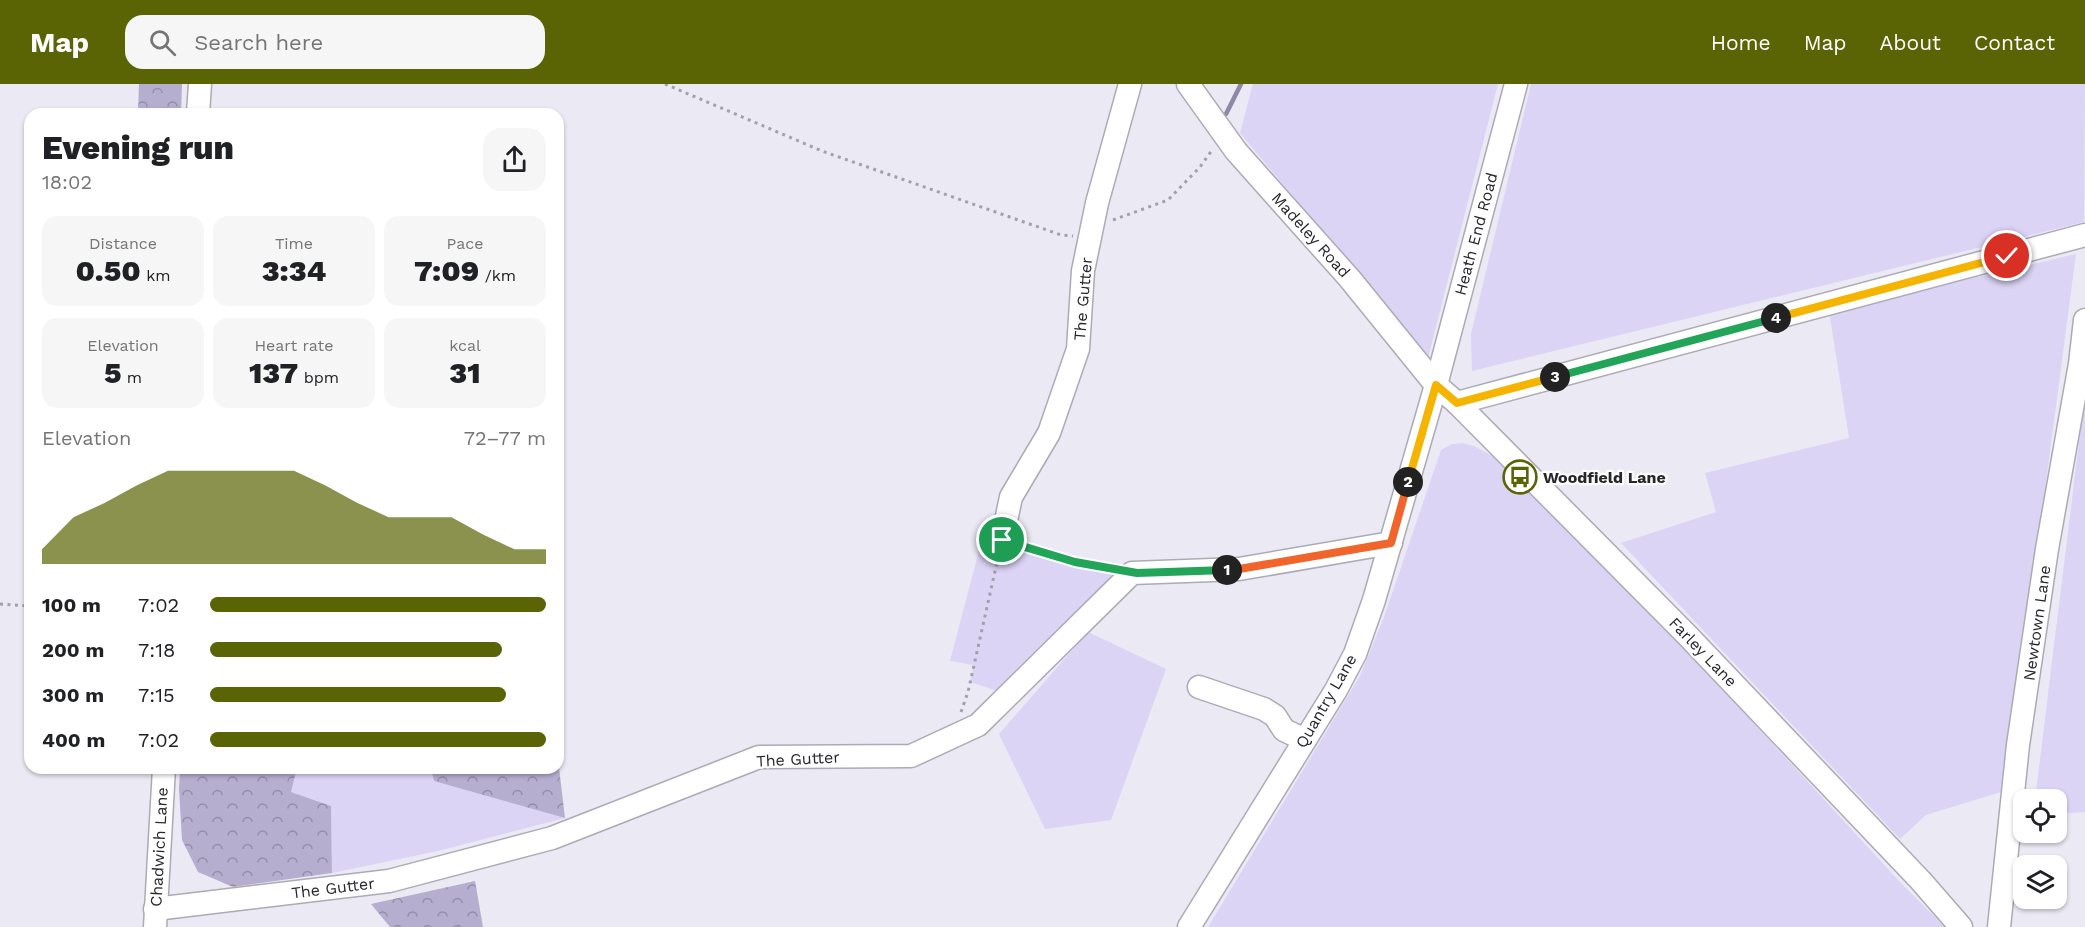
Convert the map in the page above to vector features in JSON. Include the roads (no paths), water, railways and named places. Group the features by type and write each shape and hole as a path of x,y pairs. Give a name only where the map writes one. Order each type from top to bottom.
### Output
{"street":[{"path":"198,108 200,84"},
{"name":"The Gutter","path":"1002,540 1011,497 1049,433 1078,349 1083,271 1100,191 1130,84"},
{"name":"Madeley Road","path":"1188,84 1236,151 1350,279 1436,385"},
{"name":"Heath End Road","path":"1436,385 1516,84"},
{"path":"1457,403 2085,235"},
{"name":"Newtown Lane","path":"1999,927 2019,745 2048,549 2080,364 2085,320"},
{"name":"Farley Lane","path":"1436,385 1457,403 1704,652 1921,881 1961,927"},
{"name":"Quantry Lane","path":"1189,927 1336,690 1355,654 1374,600 1436,385"},
{"name":"The Gutter","path":"155,918 389,881 552,838 759,757 911,756 978,726 1132,573 1239,569 1391,543"},
{"path":"1199,687 1264,709 1275,716 1284,730 1305,740"},
{"name":"Chadwich Lane","path":"155,918 164,774"}],"waterway":[{"path":"1226,114 1241,84"}],"place":[{"name":"Woodfield Lane","path":"1520,477"}]}
